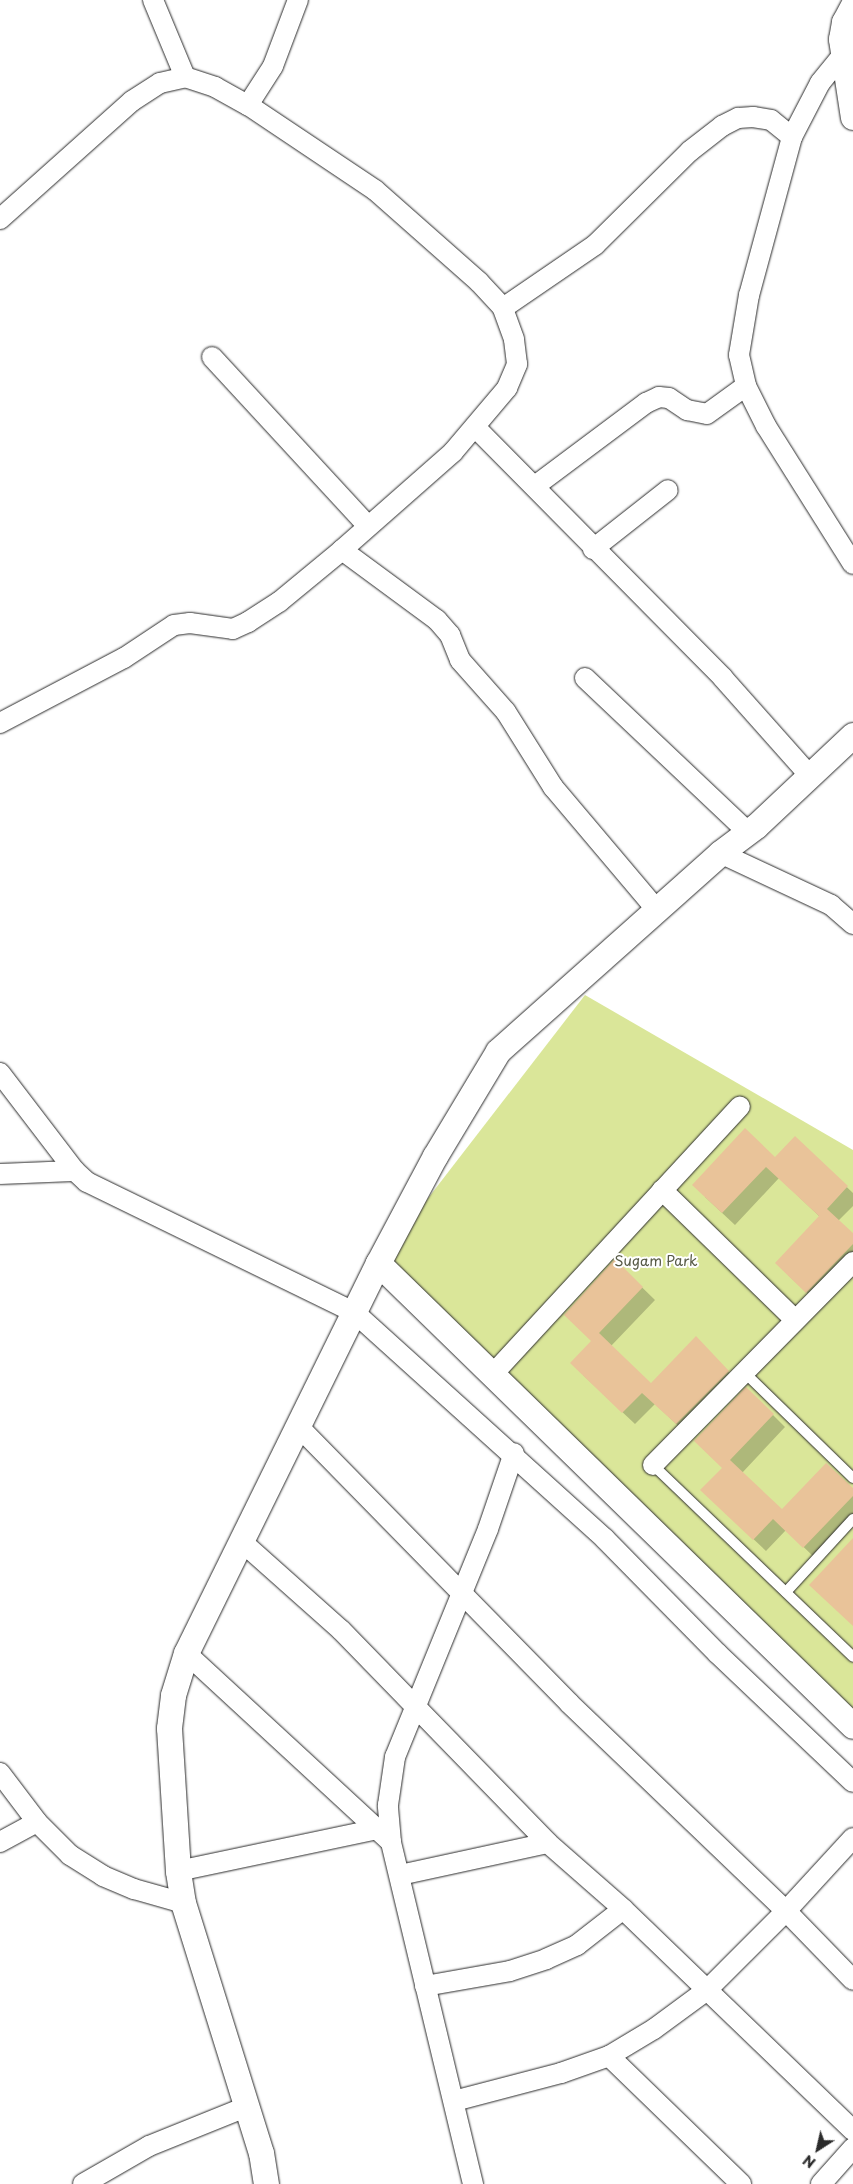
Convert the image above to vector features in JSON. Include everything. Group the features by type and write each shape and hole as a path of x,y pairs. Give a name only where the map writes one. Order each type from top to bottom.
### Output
{"street":[{"path":"153,0 185,77"},
{"path":"248,105 280,52 298,0"},
{"path":"853,5 844,22 841,56 853,117"},
{"path":"841,56 820,83 792,137 741,329 739,355 746,386 792,470 853,564"},
{"path":"0,219 132,101 160,83 185,77 215,87 248,105 375,190 479,282 503,308 514,339 517,364 507,388 475,427 411,492 278,602 248,622 233,629 190,623 174,626 124,658 0,724"},
{"path":"503,308 596,245 690,151 722,126 738,118 753,117 771,120 792,137"},
{"path":"212,357 368,526"},
{"path":"535,486 646,403 659,397 669,398 687,410 707,414 746,386"},
{"path":"475,427 535,486 593,549 723,678 809,775"},
{"path":"593,549 668,490"},
{"path":"342,550 437,620 450,635 460,660 506,712 553,787 657,910"},
{"path":"585,678 748,832"},
{"path":"266,2184 261,2153 183,1902 178,1871 169,1728 173,1695 186,1653 378,1263 435,1156 498,1051 720,853 748,832 853,735"},
{"path":"720,853 831,905 853,924"},
{"path":"0,1073 75,1171 104,1192 202,1237 355,1312 514,1453 853,1782"},
{"path":"493,1374 740,1106"},
{"path":"0,1174 75,1171"},
{"path":"662,1190 795,1320"},
{"path":"653,1465 853,1262"},
{"path":"378,1263 853,1726"},
{"path":"298,1426 576,1709 786,1911 853,1980"},
{"path":"473,2184 400,1875 385,1835 395,1757 413,1706 463,1592 505,1486 514,1453"},
{"path":"241,1541 341,1630 548,1843 623,1909 853,2130"},
{"path":"186,1653 385,1835"},
{"path":"0,1773 36,1822 70,1855 103,1876 134,1889 183,1902"},
{"path":"0,1842 36,1822"},
{"path":"178,1871 385,1835"},
{"path":"454,2101 561,2073 609,2056 654,2029 706,1990 786,1911 853,1838"},
{"path":"400,1875 548,1843"},
{"path":"426,1986 510,1971 546,1959 577,1945 623,1909"},
{"path":"609,2056 741,2184"},
{"path":"89,2182 150,2146 246,2107"},
{"path":"821,2184 853,2148"}],"lane":[{"path":"744,1372 853,1478"},
{"path":"653,1465 853,1657"},
{"path":"786,1592 853,1519"}],"green space":[{"name":"Sugam Park","path":"585,995 853,1150 853,1726 378,1263"}],"building":[{"path":"745,1128 775,1157 795,1136 848,1186 827,1209 853,1233 853,1244 806,1293 775,1263 819,1216 766,1167 722,1213 692,1185"},
{"path":"615,1259 643,1287 599,1333 651,1383 696,1336 729,1371 676,1424 642,1393 622,1413 570,1363 591,1341 564,1315"},
{"path":"746,1387 774,1414 730,1460 782,1509 826,1463 853,1488 853,1496 803,1548 773,1519 753,1540 700,1490 722,1468 694,1441"},
{"path":"853,1538 853,1626 809,1585"}]}
